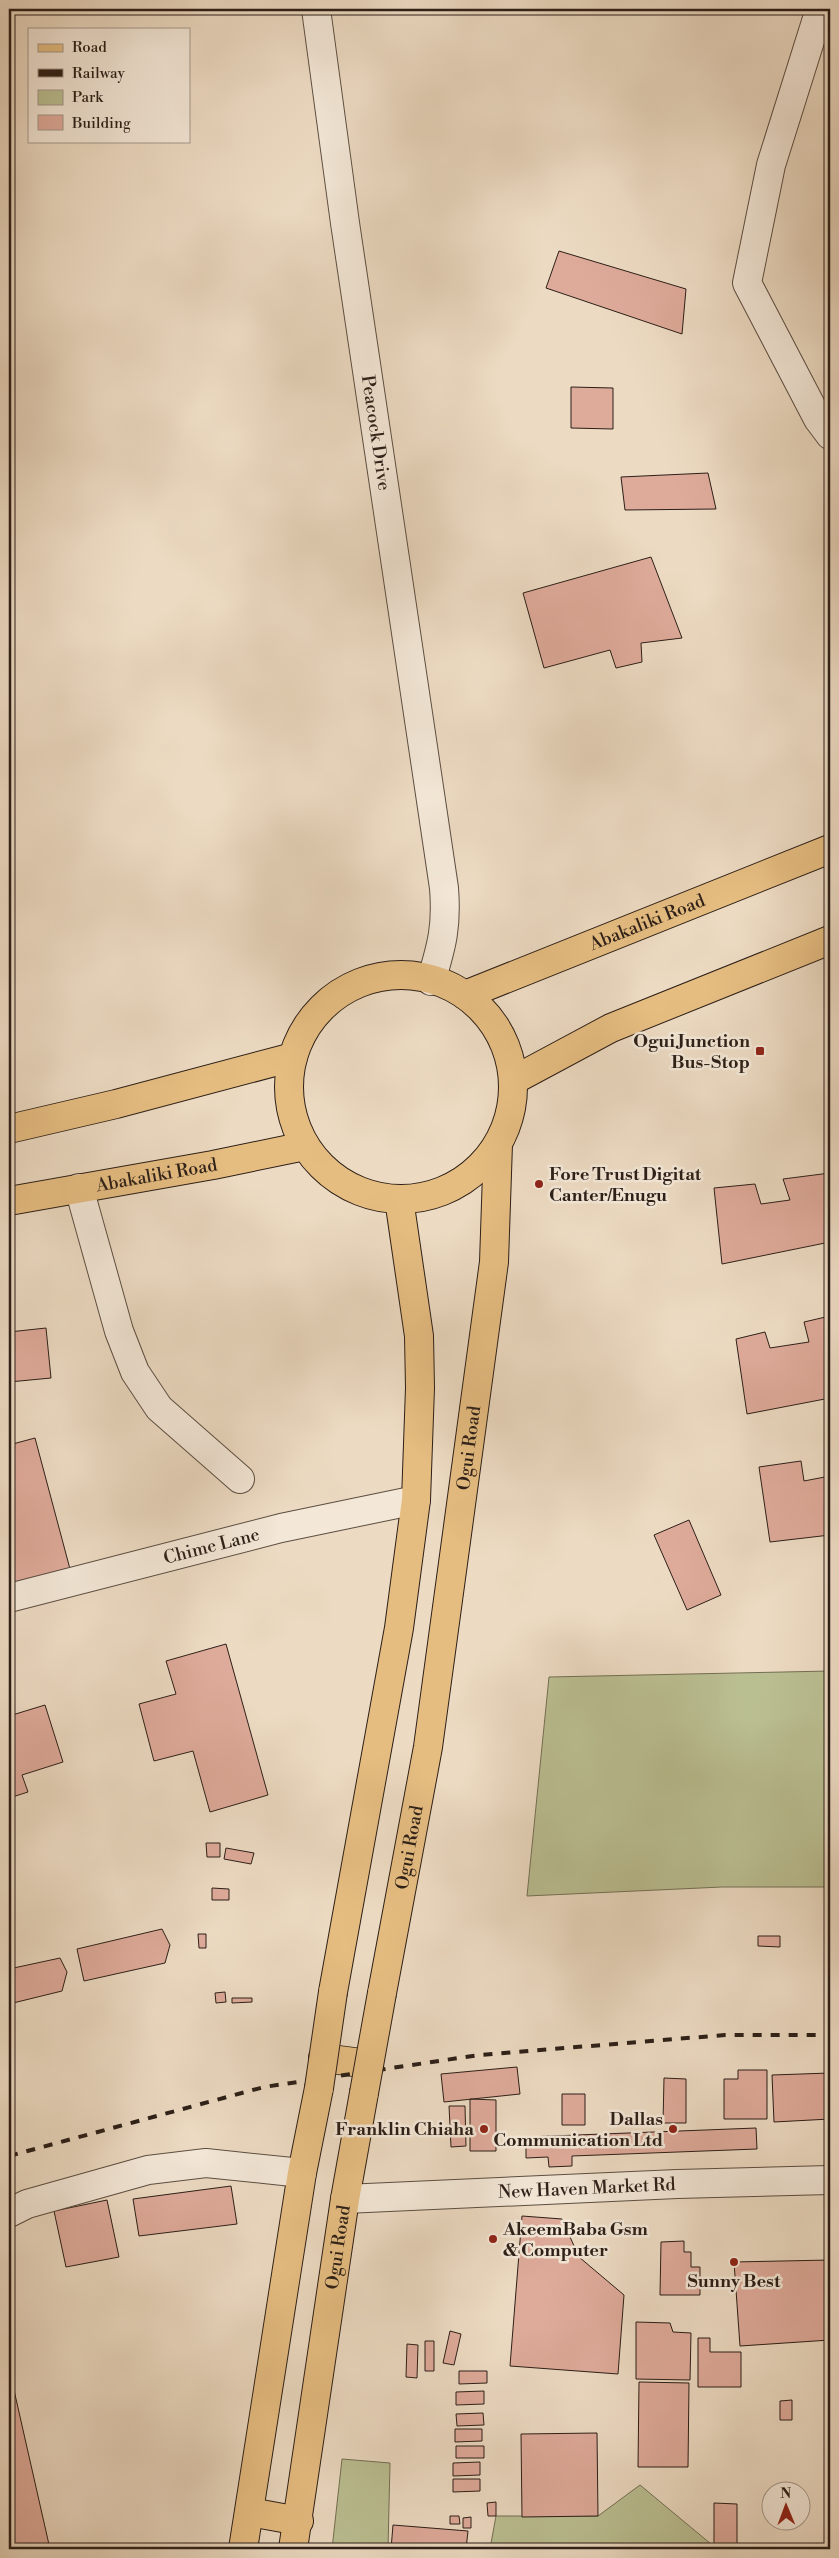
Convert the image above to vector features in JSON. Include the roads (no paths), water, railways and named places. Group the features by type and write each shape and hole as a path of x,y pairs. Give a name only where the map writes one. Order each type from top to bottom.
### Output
{"main road":[{"name":"Abakaliki Road","path":"465,995 830,849"},
{"path":"514,1080 612,1028 830,940"},
{"path":"392,976 420,976 465,995 489,1018 506,1047 514,1080 513,1102 508,1124 498,1144 484,1163 466,1178 446,1190 422,1197 399,1199 371,1195 345,1184 323,1168 304,1146 292,1118 288,1087 293,1057 303,1031 319,1010 341,992 366,981 392,976"},
{"path":"9,1128 116,1104 293,1057"},
{"name":"Ogui Road","path":"293,2549 299,2521 345,2199 430,1727 494,1262 498,1144"},
{"name":"Abakaliki Road","path":"9,1200 214,1165 304,1146"},
{"path":"244,2549 302,2173 319,2088 333,1992 400,1628 416,1500 420,1388 419,1336 399,1199"},
{"path":"323,2058 369,2064"},
{"path":"250,2512 299,2521"}],"street":[{"name":"Peacock Drive","path":"316,9 344,223 439,855 446,917 444,939 431,981"},
{"path":"820,9 771,166 747,283 818,419 830,435"},
{"path":"79,1188 119,1331 135,1372 159,1408 240,1479"},
{"name":"Chime Lane","path":"9,1598 281,1528 416,1500"},
{"path":"9,2213 27,2204 148,2170 206,2163 302,2173"},
{"name":"New Haven Market Rd","path":"345,2199 677,2184 830,2180"}],"railway":[{"path":"9,2156 264,2087 479,2055 725,2035 830,2035"}],"place":[{"name":"Ogui Junction Bus-Stop","path":"760,1051"},
{"name":"Fore Trust Digitat Canter/Enugu","path":"539,1184"},
{"name":"Franklin Chiaha","path":"484,2129"},
{"name":"Dallas Communication Ltd","path":"673,2129"},
{"name":"AkeemBaba Gsm & Computer","path":"493,2239"},
{"name":"Sunny Best","path":"734,2262"}]}
